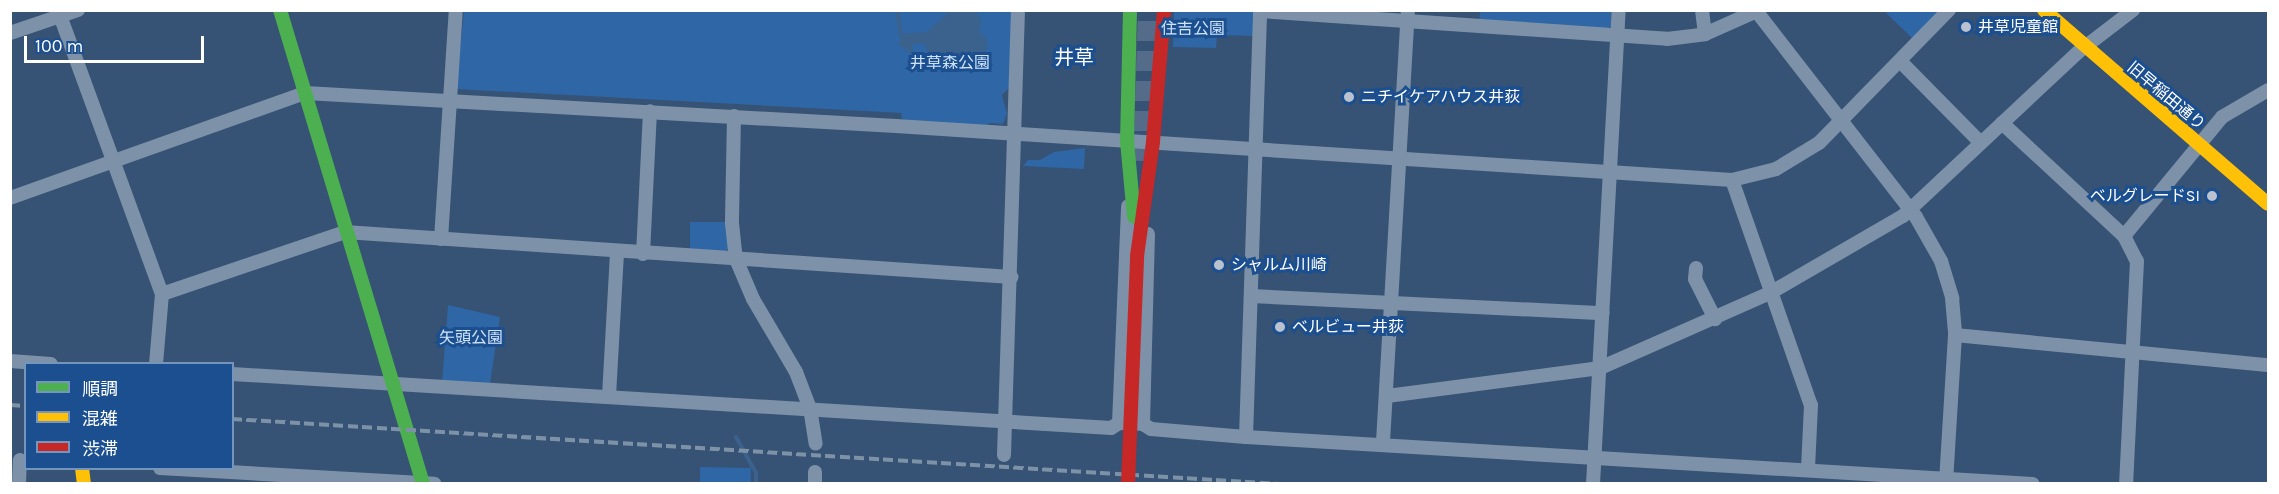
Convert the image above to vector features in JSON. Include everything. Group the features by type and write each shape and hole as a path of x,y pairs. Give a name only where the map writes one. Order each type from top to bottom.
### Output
{"main road":[{"path":"280,10 392,385 427,483"},
{"path":"1130,10 1127,141 1137,256"},
{"path":"1128,483 1137,256 1158,98 1164,10"},
{"name":"旧早稲田通り","path":"2044,10 2268,204"},
{"path":"1128,97 1141,106 1158,98"}],"street":[{"path":"10,33 59,13 78,10"},
{"path":"441,239 456,10"},
{"path":"1004,455 1018,10"},
{"path":"1593,483 1619,10"},
{"path":"1702,10 1705,34"},
{"path":"10,198 305,93 734,116 1153,142 1610,175 1732,180 1766,173 1797,158 1842,120 1949,10"},
{"path":"1387,396 1600,368 1770,293 1910,210 2084,47 2133,10"},
{"path":"1246,437 1260,11 1408,16 1667,39 1705,34 1753,12 1842,120 1929,236 1947,280 1955,335 1946,481"},
{"path":"59,13 162,294 156,362"},
{"path":"1383,442 1408,16"},
{"path":"1900,61 1981,143"},
{"path":"2124,236 2222,117 2268,90"},
{"path":"643,254 650,111"},
{"path":"734,116 732,223 736,259 810,408 816,444"},
{"path":"2002,123 2124,236 2138,269 2126,483"},
{"path":"1119,423 1130,162"},
{"path":"1143,424 1150,163"},
{"path":"1732,180 1811,405 1808,468"},
{"path":"162,294 345,232 643,254 1011,277"},
{"path":"609,396 617,252"},
{"path":"1696,268 1695,279 1715,319"},
{"path":"1251,296 1603,313"},
{"path":"1955,335 2268,365"},
{"path":"234,375 810,408 1111,428 1119,423 1143,424 1150,429 1246,437 1383,442 1594,457 1808,468 1946,481 2033,483"},
{"path":"19,460 19,483"},
{"path":"171,470 211,477 427,483"}],"green space":[{"name":"井草森公園","path":"464,11 1012,11 1011,86 1002,95 1007,114 1003,124 989,123 986,130 967,130 949,122 940,126 902,119 901,113 456,89"},
{"name":"住吉公園","path":"1174,11 1254,11 1254,36 1217,35 1216,48 1173,47"},
{"path":"1480,11 1611,11 1611,26 1606,30 1479,21"},
{"path":"1884,11 1943,11 1914,40"},
{"path":"1085,148 1084,169 1023,166 1028,160 1040,160 1054,152"},
{"path":"690,222 726,222 728,248 724,254 690,252"},
{"name":"矢頭公園","path":"448,305 500,317 490,384 442,382"},
{"path":"700,467 751,468 751,484 700,483"}],"shaded area":[{"path":"975,10 981,20 979,32 987,39 985,61 978,64 940,52 928,54 925,44 912,44 913,55 899,45 901,34 927,32 950,11"}],"waterway":[{"path":"897,10 901,34"},
{"path":"736,437 756,473 756,484"}],"tunnel":[{"path":"1143,161 1148,10"}],"railway":[{"path":"10,405 24,406"},
{"path":"234,419 1280,484"}],"traffic: fast":[{"path":"280,10 423,484"},
{"path":"1130,10 1127,141 1134,217"}],"traffic: slow":[{"path":"2044,10 2268,204"},
{"path":"82,470 84,484"}],"traffic: jam":[{"path":"1137,256 1153,142 1164,10"},
{"path":"1128,484 1137,256"}],"place":[{"name":"井草児童館","path":"1966,27"},
{"name":"ニチイケアハウス井荻","path":"1349,97"},
{"name":"ベルグレードSI","path":"2212,196"},
{"name":"シャルム川崎","path":"1219,265"},
{"name":"ベルビュー井荻","path":"1280,327"}],"district":[{"name":"井草","path":"1074,57"}]}
